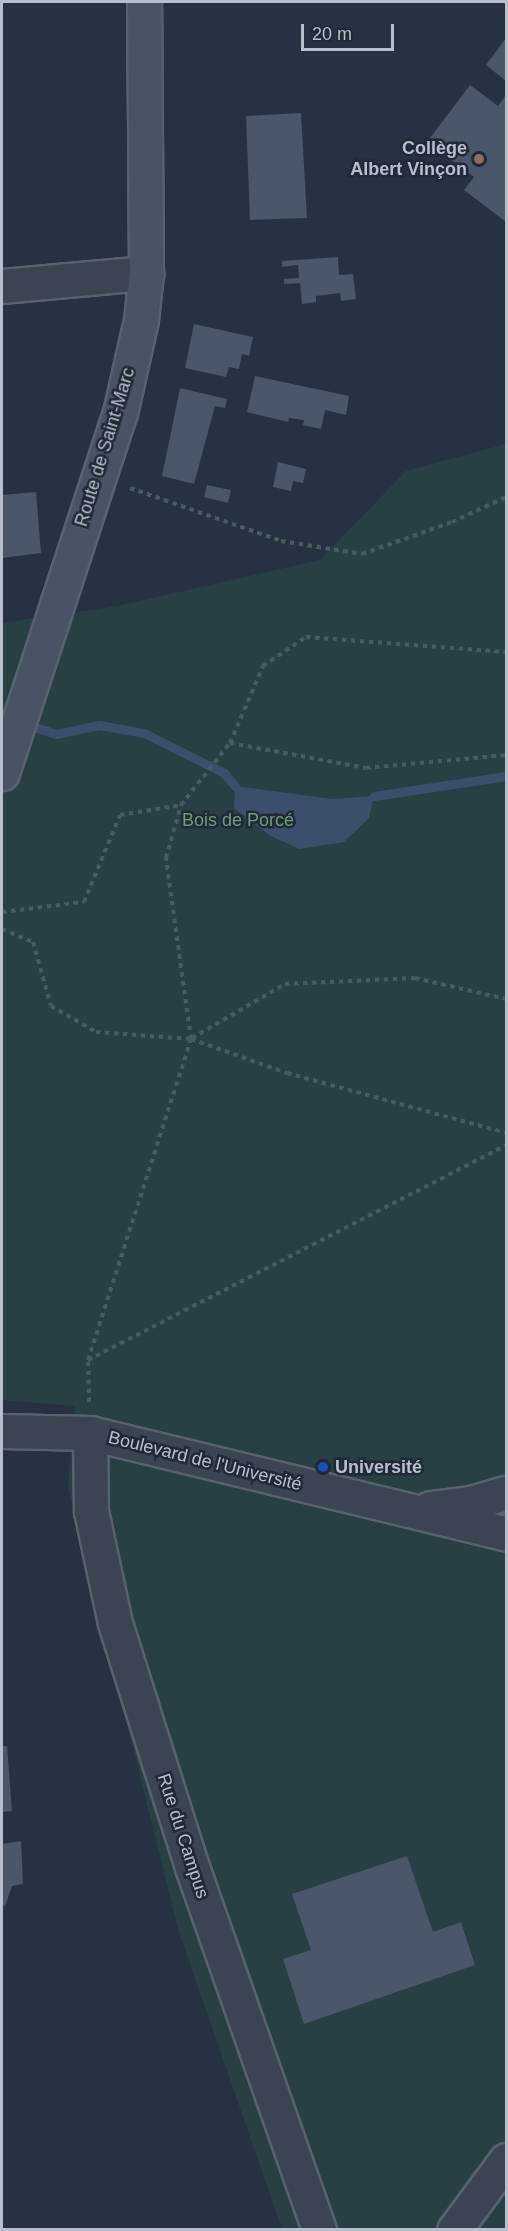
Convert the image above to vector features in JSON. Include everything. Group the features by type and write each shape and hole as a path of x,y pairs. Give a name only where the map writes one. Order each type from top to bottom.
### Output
{"street":[{"name":"Route de Saint-Marc","path":"4,765 120,413 141,320 146,273 144,2"},
{"path":"2,286 146,273"},
{"name":"Boulevard de l'Université","path":"2,1431 90,1433 507,1534"},
{"name":"Rue du Campus","path":"90,1433 92,1511 115,1623 192,1867 319,2229"},
{"name":"Boulevard de l'Université","path":"407,1510 470,1503 507,1493"},
{"path":"454,2229 507,2160"}],"path":[{"path":"98,477 281,541 362,554 452,522 507,497"},
{"path":"90,1433 88,1360 192,1039 166,858 181,805 230,743 263,666 306,638 507,651"},
{"path":"230,743 366,768 507,755"},
{"path":"2,912 84,902 120,814 181,805"},
{"path":"2,929 33,942 51,1006 96,1032 192,1039 287,1073 507,1133"},
{"path":"192,1039 285,984 415,978 507,999"},
{"path":"88,1360 507,1145"}],"green space":[{"name":"Bois de Porcé","path":"506,444 506,2229 282,2229 179,1932 68,1487 75,1406 2,1400 2,623 118,606 320,560 406,471"}],"water":[{"path":"235,786 332,799 374,796 369,818 344,842 299,849 269,835 234,808"}],"building":[{"path":"506,38 506,81 486,65"},
{"name":"Collège Albert Vinçon","path":"470,85 498,106 506,95 506,222 464,190 474,177 427,142"},
{"path":"301,113 307,218 250,220 246,116"},
{"path":"338,257 339,275 353,274 356,299 341,301 340,293 316,296 316,302 302,304 300,283 284,284 284,279 299,278 298,265 282,267 282,261"},
{"path":"194,324 253,337 249,356 242,354 239,369 229,367 226,377 185,368"},
{"path":"255,376 349,396 346,415 325,410 321,429 303,425 304,420 289,418 288,422 247,412"},
{"path":"180,388 227,399 225,408 215,406 194,484 162,476"},
{"path":"278,462 306,469 303,483 293,481 291,491 273,487"},
{"path":"207,485 231,490 228,503 204,497"},
{"path":"36,492 41,553 2,558 2,495"},
{"path":"2,1746 7,1746 12,1811 2,1812"},
{"path":"21,1841 23,1884 12,1886 5,1906 2,1905 2,1844"},
{"path":"407,1856 433,1932 461,1922 475,1965 304,2024 283,1959 311,1950 292,1894"}],"waterway":[{"path":"2,716 56,734 99,725 144,733 224,773 235,786"},
{"path":"374,796 506,776"}],"place":[{"name":"Collège Albert Vinçon","path":"479,159"},
{"name":"Université","path":"323,1467"}]}
